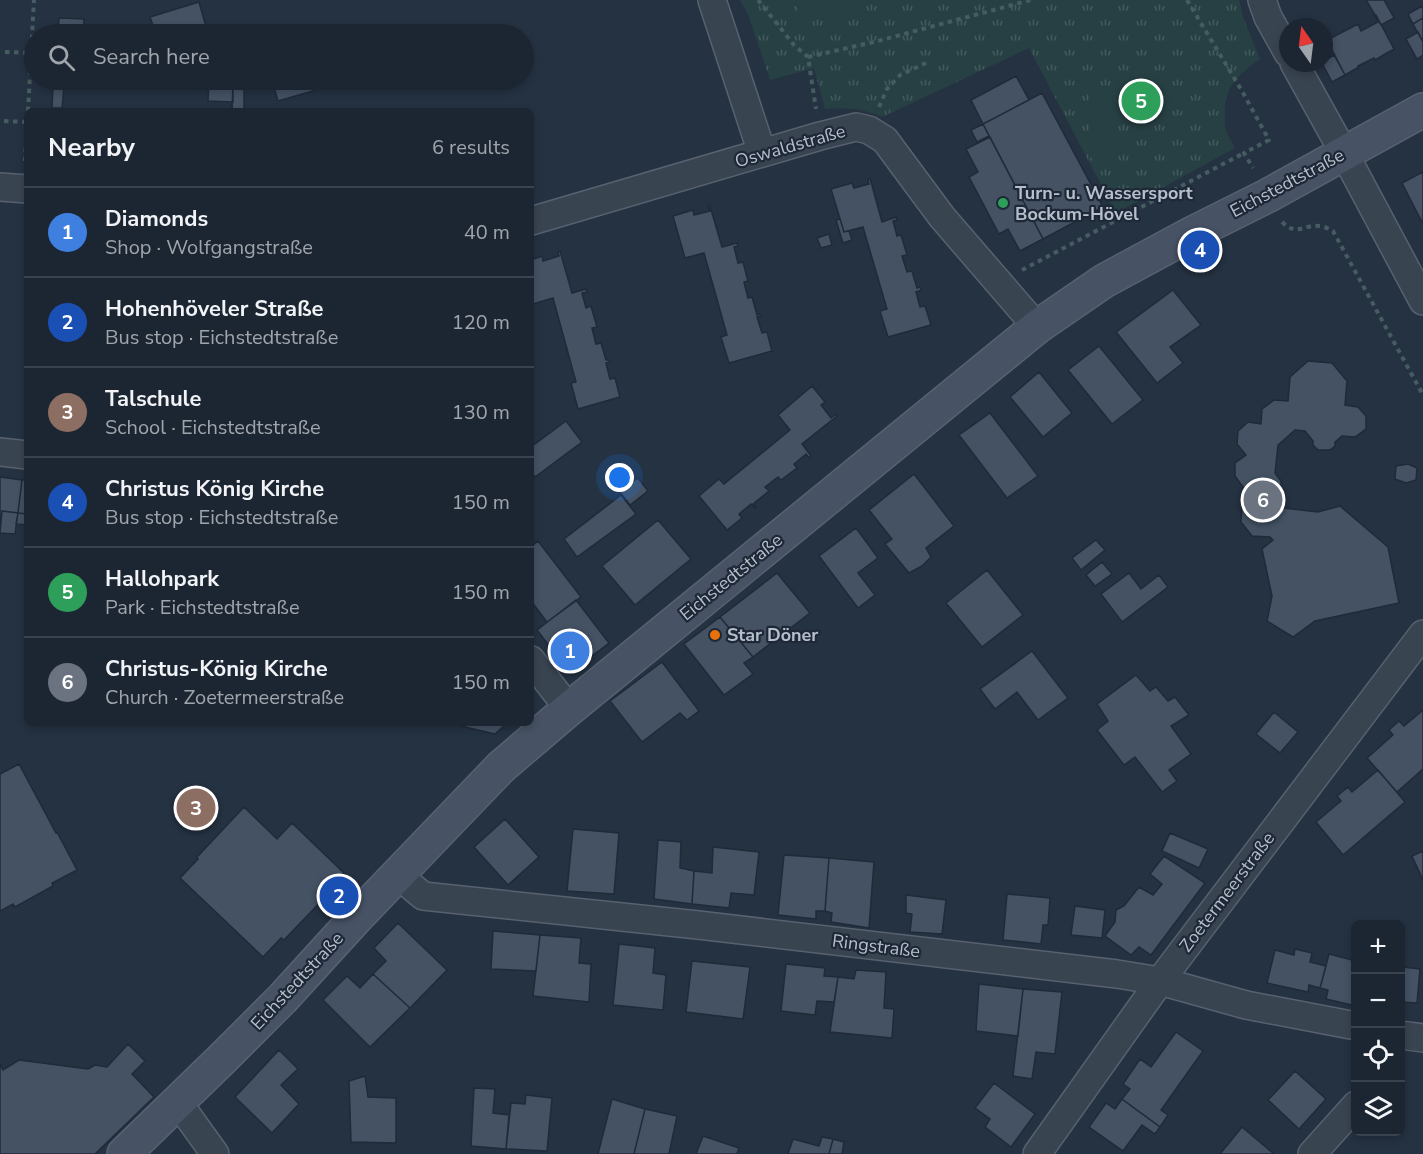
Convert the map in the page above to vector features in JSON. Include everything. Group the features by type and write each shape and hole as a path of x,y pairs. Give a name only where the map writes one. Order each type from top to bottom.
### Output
{"street":[{"path":"712,0 762,153"},
{"path":"1262,0 1268,18 1279,37"},
{"path":"1299,72 1423,301"},
{"name":"Eichstedtstraße","path":"123,1154 283,998 356,918 501,767 1037,327 1104,281 1267,196 1423,110"},
{"name":"Oswaldstraße","path":"534,220 856,127 869,130 885,140 942,217 1037,327"},
{"path":"0,452 24,455"},
{"name":"Zoetermeerstraße","path":"1037,1154 1160,981 1423,634"},
{"path":"534,664 569,709"},
{"name":"Ringstraße","path":"399,875 423,896 1117,974 1160,981 1246,1005 1351,1025"},
{"path":"177,1101 215,1154"},
{"path":"1312,1154 1351,1111"}],"path":[{"path":"33,24 34,0"},
{"path":"758,0 794,45 808,57 820,136"},
{"path":"808,57 874,42 1016,2 1031,0"},
{"path":"998,282 1269,140 1187,0"},
{"path":"5,52 24,52"},
{"path":"869,130 887,89 900,75 926,63"},
{"path":"28,108 29,90"},
{"path":"4,121 24,121"},
{"path":"17,188 24,141"},
{"path":"1244,153 1283,223 1293,230 1320,225 1333,231 1423,395"}],"green space":[{"path":"740,0 1239,0 1244,20 1260,59 1239,76 1229,90 1225,107 1225,126 1235,148 1116,213 1029,48 882,117 854,109 825,109 814,68 770,80 748,14"},
{"path":"795,0 881,0 803,24"},
{"path":"1089,89 1111,89 1110,158 1089,158"}],"building":[{"path":"1366,0 1384,0 1394,18 1381,25"},
{"path":"199,2 205,24 152,24 150,17"},
{"path":"1422,6 1423,18 1413,24 1408,14"},
{"path":"1374,15 1394,49 1375,60 1374,58 1358,66 1345,75 1333,52 1333,37 1358,24 1361,31 1378,22"},
{"path":"59,18 84,19 84,24 59,24"},
{"path":"1423,18 1423,42 1413,24"},
{"path":"1418,32 1423,42 1423,55 1417,59 1406,39"},
{"path":"1333,56 1345,75 1332,82 1327,72 1333,72"},
{"path":"1016,76 1029,100 983,124 971,100"},
{"path":"53,90 64,90 62,108 52,108"},
{"path":"209,90 233,90 233,102 208,101"},
{"path":"233,90 244,90 244,108 232,108"},
{"path":"275,90 316,90 278,101"},
{"path":"1042,93 1103,207 1043,239 983,124"},
{"path":"983,124 989,136 977,142 971,130"},
{"name":"Turn- u. Wassersport Bockum-Hövel","path":"990,137 1043,239 1020,251 1008,229 999,234 969,177 978,172 966,149"},
{"path":"1423,172 1423,222 1422,222 1402,183"},
{"path":"870,178 882,222 896,217 897,220 893,221 897,236 901,235 907,255 902,256 907,272 912,271 917,288 920,287 921,290 916,292 920,307 925,306 931,325 888,337 880,311 887,309 863,227 844,232 831,189 852,183 854,188 869,184 868,179"},
{"path":"708,206 710,206 722,247 737,243 738,246 734,247 738,263 743,262 748,281 744,282 748,298 752,297 757,315 762,316 757,317 762,333 767,332 772,351 729,363 721,337 727,335 704,253 685,258 673,216 693,210 694,215 710,211"},
{"path":"840,219 844,232 849,231 852,240 843,243 836,220"},
{"path":"829,234 832,245 821,248 817,238"},
{"path":"560,251 572,293 586,289 587,292 582,293 586,308 591,306 597,327 592,328 596,344 601,343 606,360 610,362 606,363 610,379 615,378 620,397 578,409 571,383 576,382 553,298 534,304 534,259 542,256 543,261 559,256"},
{"path":"1173,290 1201,325 1170,347 1183,363 1157,383 1116,332"},
{"path":"1099,346 1143,400 1112,424 1068,370"},
{"path":"1308,361 1332,363 1347,381 1345,405 1358,407 1366,416 1366,429 1355,437 1342,436 1330,450 1318,450 1305,431 1295,430 1278,445 1275,473 1281,481 1281,489 1273,495 1284,508 1318,512 1340,506 1388,547 1399,603 1315,621 1293,637 1267,621 1272,596 1262,549 1273,540 1270,537 1252,536 1241,522 1242,504 1256,494 1256,488 1243,487 1235,476 1235,463 1246,455 1237,444 1238,431 1248,422 1261,424 1262,409 1274,400 1288,401 1290,377"},
{"path":"1039,372 1072,413 1043,437 1010,397"},
{"path":"812,386 825,402 821,405 831,418 836,414 837,416 802,444 811,456 809,458 806,454 794,464 797,468 781,480 778,477 765,487 769,491 753,504 756,507 751,504 739,514 742,518 727,530 699,496 719,479 724,484 790,430 778,415"},
{"path":"990,413 1038,476 1007,498 959,435"},
{"path":"566,421 582,442 535,477 534,445"},
{"path":"1408,464 1417,468 1416,480 1406,483 1395,479 1396,466"},
{"path":"914,474 954,526 926,548 931,557 922,566 909,573 885,544 892,539 869,510"},
{"path":"0,477 22,480 18,513 2,511 0,527"},
{"path":"638,478 648,491 630,505 619,491"},
{"path":"22,480 24,480 24,514 18,513"},
{"path":"621,495 636,514 577,557 564,539"},
{"path":"2,511 18,513 15,534 0,533"},
{"path":"18,513 24,514 24,525 16,524"},
{"path":"658,520 691,559 635,605 602,566"},
{"path":"856,528 878,558 858,573 875,595 858,608 819,556"},
{"path":"1096,540 1105,550 1081,570 1072,558"},
{"path":"538,541 581,597 547,622 534,605 534,544"},
{"path":"1102,562 1112,574 1095,586 1086,575"},
{"path":"987,570 1023,615 982,647 946,603"},
{"path":"777,573 810,613 753,657 720,617"},
{"path":"1129,573 1141,589 1159,575 1168,587 1122,622 1101,594"},
{"path":"576,600 609,643 570,673 537,630"},
{"path":"720,617 753,657 744,663 753,674 724,695 684,644"},
{"path":"1032,651 1068,698 1038,720 1017,692 995,709 980,689"},
{"path":"662,662 699,711 687,720 680,713 642,742 610,701"},
{"path":"1136,675 1150,691 1156,687 1168,701 1175,697 1189,715 1171,726 1191,754 1169,770 1177,781 1162,792 1135,757 1124,765 1097,730 1108,721 1097,704"},
{"path":"1423,710 1423,769 1397,792 1367,758 1393,735 1389,730 1399,721 1404,726"},
{"path":"1274,712 1298,732 1280,753 1256,734"},
{"path":"461,726 504,726 495,734"},
{"path":"19,764 77,870 15,907 13,904 0,911 0,774"},
{"path":"1378,770 1405,802 1343,855 1316,822 1341,801 1337,796 1348,787 1352,792"},
{"path":"244,807 277,839 292,823 344,873 329,889 331,891 284,940 281,938 263,957 180,878"},
{"path":"505,819 539,857 508,885 474,847"},
{"path":"573,829 619,833 614,894 567,891"},
{"path":"1170,833 1208,849 1199,868 1162,851"},
{"path":"658,840 681,842 680,868 694,871 692,904 654,899"},
{"path":"713,847 759,852 754,895 731,893 729,908 692,904 694,871 712,873"},
{"path":"1423,851 1423,880 1412,856"},
{"path":"784,855 829,858 825,911 816,911 816,919 778,915"},
{"path":"1164,856 1205,883 1151,955 1139,947 1131,955 1105,936 1115,922 1116,910 1124,906 1139,887 1153,895 1162,884 1150,874"},
{"path":"829,858 874,862 869,928 831,922 832,913 825,911"},
{"path":"1007,894 1050,898 1048,925 1043,925 1041,944 1003,940"},
{"path":"906,895 946,900 942,934 910,932 912,914 906,913"},
{"path":"1075,906 1105,910 1102,938 1071,935"},
{"path":"398,923 447,970 410,1008 373,974 386,961 374,948"},
{"path":"493,931 540,935 536,971 491,969"},
{"path":"540,935 581,938 579,963 591,964 589,1002 533,996"},
{"path":"619,944 655,948 653,973 666,975 663,1010 613,1005"},
{"path":"1295,949 1312,953 1310,962 1326,966 1320,988 1309,985 1308,992 1267,983 1275,950 1294,955"},
{"path":"1329,954 1351,960 1351,1005 1326,999 1328,990 1320,988"},
{"path":"692,961 750,967 743,1019 686,1012"},
{"path":"786,964 825,968 824,976 838,977 834,1002 817,1001 815,1015 781,1011"},
{"path":"1405,967 1420,969 1417,1003 1405,1002"},
{"path":"856,970 886,972 884,1008 894,1009 892,1038 830,1032 838,977 854,979"},
{"path":"373,974 410,1008 370,1047 323,1000 347,976 360,988"},
{"path":"979,984 1023,989 1018,1036 976,1031"},
{"path":"1023,989 1062,992 1055,1054 1036,1052 1032,1079 1013,1076"},
{"path":"1176,1032 1203,1051 1161,1110 1168,1115 1160,1127 1122,1099 1130,1089 1123,1084 1140,1059 1151,1067"},
{"path":"128,1044 145,1061 132,1074 154,1097 95,1154 0,1154 0,1064 3,1070 19,1060 88,1069 95,1065 107,1067"},
{"path":"279,1050 298,1069 281,1085 299,1104 272,1133 235,1097"},
{"path":"1295,1071 1326,1099 1299,1129 1268,1100"},
{"path":"365,1076 368,1097 396,1098 396,1143 351,1142 349,1081"},
{"path":"994,1083 1035,1114 1011,1147 985,1127 990,1119 975,1108"},
{"path":"474,1088 495,1089 493,1113 509,1115 506,1149 471,1146"},
{"path":"526,1095 552,1098 547,1151 506,1149 511,1103 525,1104"},
{"path":"612,1099 645,1109 634,1154 598,1154"},
{"path":"1122,1099 1160,1127 1155,1134 1142,1125 1123,1151 1089,1127 1106,1103 1115,1109"},
{"path":"645,1109 677,1116 669,1154 634,1154"},
{"path":"1242,1127 1274,1154 1220,1154"},
{"path":"703,1136 739,1148 737,1154 696,1154"},
{"path":"822,1137 833,1139 829,1154 788,1154 793,1139 819,1146"},
{"path":"833,1139 844,1142 842,1154 829,1154"}],"place":[{"name":"Hallohpark","path":"1141,101"},
{"name":"Turn- u. Wassersport Bockum-Hövel","path":"1003,203"},
{"name":"Christus König Kirche","path":"1200,250"},
{"name":"Christus-König Kirche","path":"1263,500"},
{"name":"Star Döner","path":"715,635"},
{"name":"Diamonds","path":"570,651"},
{"name":"Talschule","path":"196,808"},
{"name":"Hohenhöveler Straße","path":"339,896"}]}
